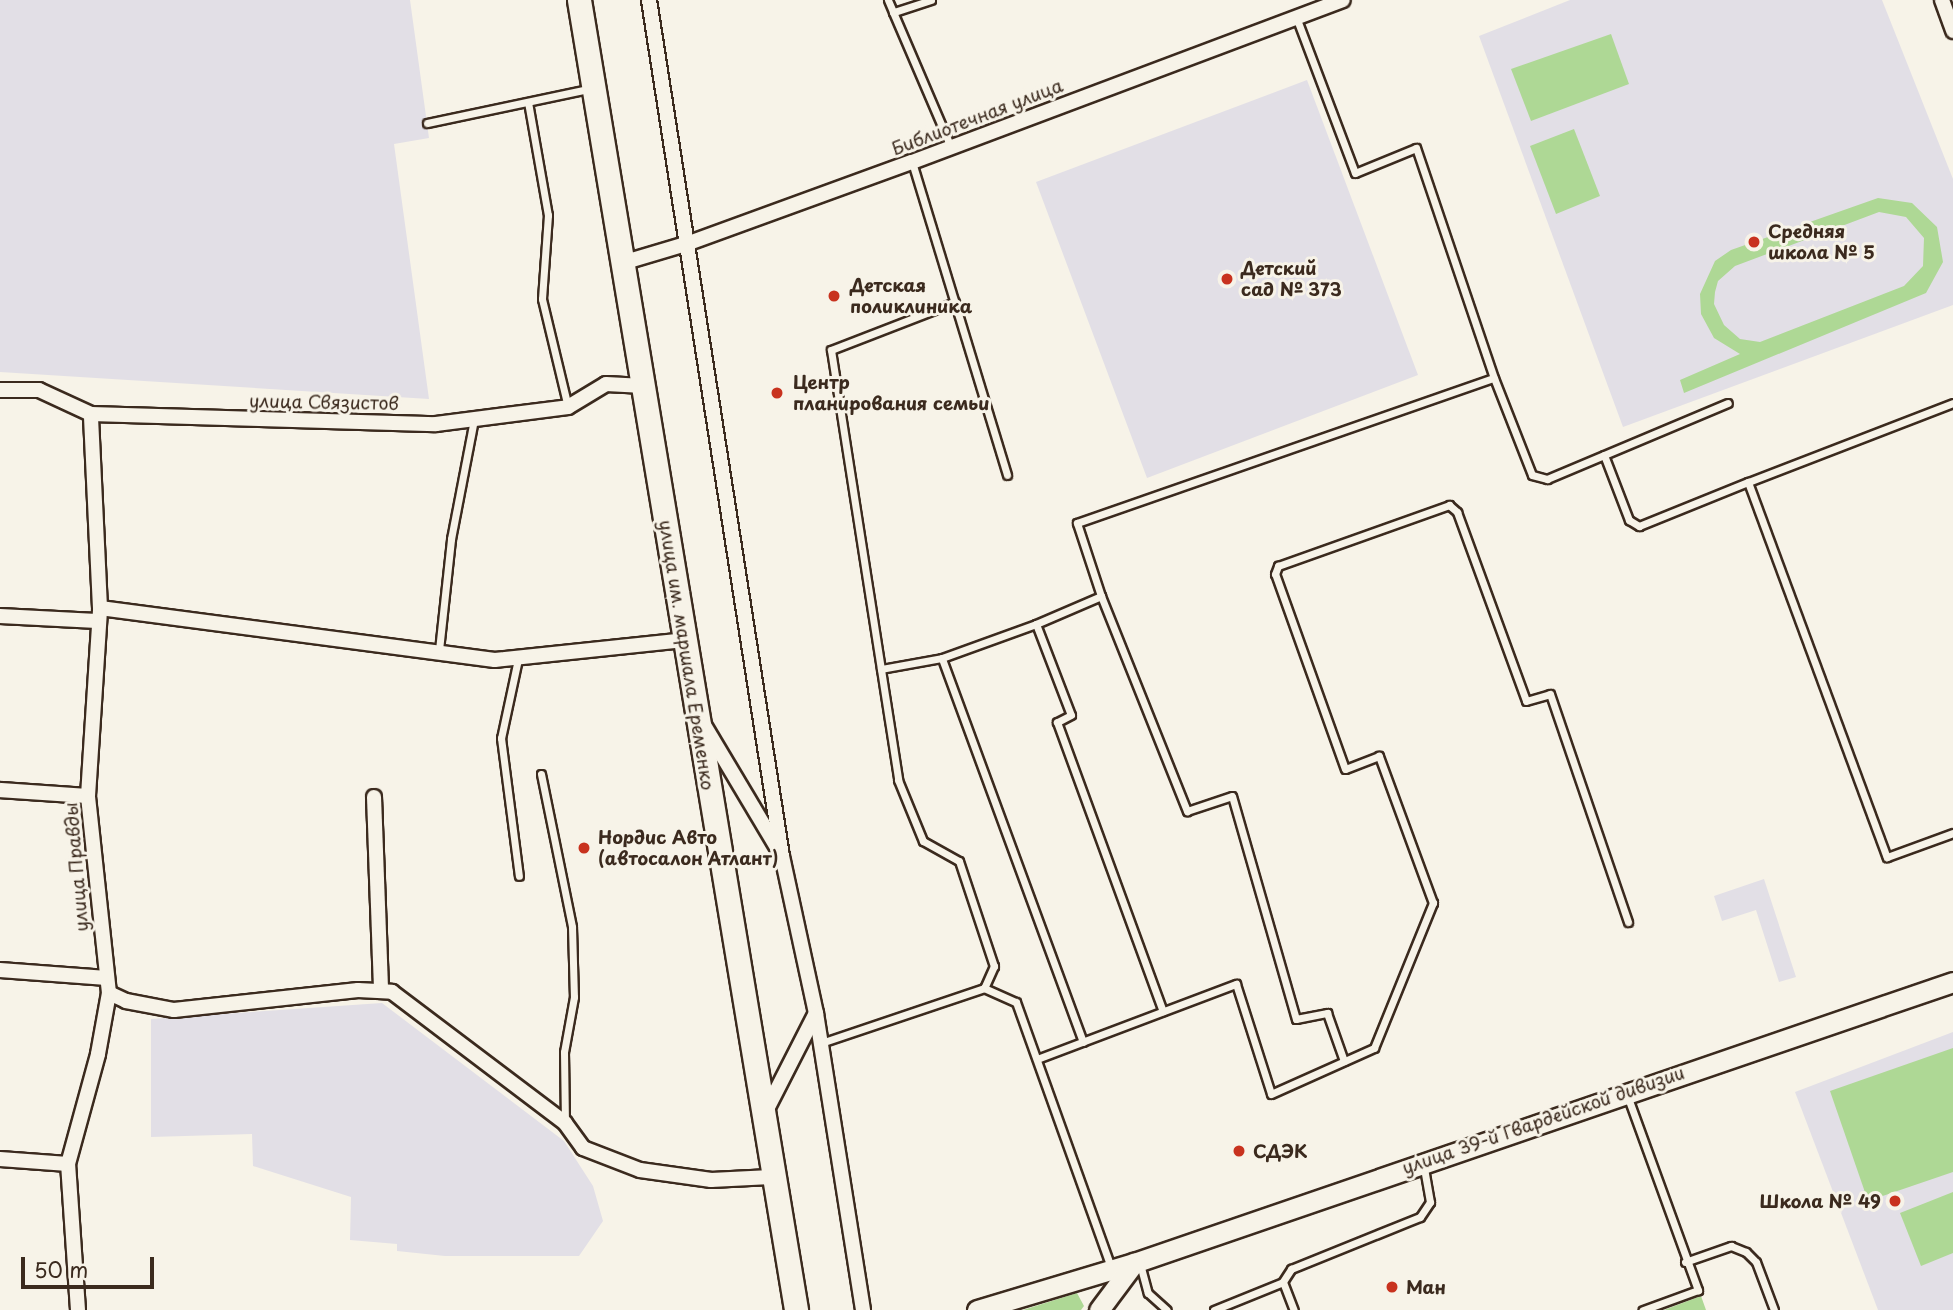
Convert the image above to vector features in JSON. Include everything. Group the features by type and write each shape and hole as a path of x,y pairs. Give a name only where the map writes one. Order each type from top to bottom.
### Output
{"highway":[{"name":"улица им. маршала Еременко","path":"579,0 645,386 771,1177 796,1310"}],"main road":[{"name":"улица 39-й Гвардейской дивизии","path":"977,1310 1137,1262 1625,1091 1953,982"},
{"path":"1100,1310 1137,1262"}],"street":[{"path":"649,0 689,243 782,856 816,1013 863,1310"},
{"name":"Библиотечная улица","path":"622,263 689,243 912,162 1343,0"},
{"path":"1942,0 1953,31"},
{"name":"улица Связистов","path":"0,390 39,390 91,414 436,424 568,407 606,384 645,386"},
{"name":"улица Правды","path":"78,1310 68,1164 98,1054 109,993 88,796 98,614 91,414"},
{"path":"0,616 98,614 439,650 473,658 519,659 684,640"},
{"path":"696,712 782,856"},
{"path":"0,790 88,796"},
{"path":"374,797 381,991"},
{"path":"0,970 107,978"},
{"path":"109,993 126,1002 174,1010 392,992 414,1005 565,1123 583,1148 640,1170 711,1180 771,1177"},
{"path":"762,1117 816,1013"},
{"path":"0,1160 68,1164"}],"lane":[{"path":"888,0 951,147"},
{"path":"893,12 931,0"},
{"path":"1296,17 1354,173 1416,148 1494,378 1532,475 1547,479 1728,403"},
{"path":"427,123 593,88"},
{"path":"528,102 548,215 542,299 568,407"},
{"path":"912,162 1007,475"},
{"path":"955,302 831,350 898,780 923,841 959,861 994,965 984,988"},
{"path":"1344,1061 1327,1013 1296,1019 1232,796 1188,811 1101,596 1077,523 1494,378"},
{"path":"1604,455 1629,520 1639,526 1953,403"},
{"path":"439,650 451,540 474,420"},
{"path":"1748,482 1887,857 1953,833"},
{"path":"1037,1059 1236,984 1271,1094 1374,1048 1433,903 1379,756 1345,769 1275,575 1278,566 1449,505 1457,512 1526,701 1550,694 1628,922"},
{"path":"881,668 942,658 1036,624 1101,596"},
{"path":"1036,624 1071,715 1057,722 1163,1011"},
{"path":"942,658 1083,1042"},
{"path":"519,659 501,738 519,876"},
{"path":"541,774 572,927 574,997 564,1052 565,1123"},
{"path":"821,1043 984,988 1016,1002 1112,1270"},
{"path":"1625,1091 1685,1262 1698,1290 1643,1310"},
{"path":"1214,1310 1282,1283 1292,1269 1420,1217 1430,1202 1422,1161"},
{"path":"1685,1262 1731,1246 1746,1252 1756,1262 1774,1310"},
{"path":"1137,1262 1148,1293 1167,1310"},
{"path":"1282,1283 1294,1310"}],"shaded area":[{"path":"0,0 410,0 429,138 394,144 429,399 0,372"},
{"name":"Средняя школа № 5","path":"1570,0 1882,0 1953,179 1953,305 1623,427 1479,36"},
{"name":"Детский сад № 373","path":"1307,80 1418,375 1147,478 1036,182"},
{"path":"1764,879 1796,977 1779,982 1756,910 1722,921 1714,896"},
{"path":"382,1003 564,1141 593,1186 603,1221 579,1256 445,1256 397,1251 397,1244 350,1240 351,1197 253,1166 252,1134 151,1137 151,1019"},
{"name":"Школа № 49","path":"1953,1032 1953,1310 1878,1310 1795,1092"}],"green space":[{"path":"1611,34 1629,84 1531,121 1511,69"},
{"path":"1574,129 1600,196 1556,214 1530,146"},
{"path":"1878,198 1912,203 1937,227 1943,262 1926,293 1684,393 1680,380 1740,354 1714,338 1701,314 1700,294 1715,261 1731,250","holes":["1879,212 1906,217 1924,238 1923,266 1904,286 1760,342 1740,339 1724,325 1714,304 1715,292 1718,281 1735,266"]},
{"path":"1953,1048 1953,1172 1868,1201 1830,1091"},
{"path":"1953,1192 1953,1253 1921,1266 1900,1213"},
{"path":"1077,1293 1084,1306 1081,1310 1023,1310"},
{"path":"1701,1296 1706,1310 1664,1310"}],"place":[{"name":"Средняя школа № 5","path":"1754,242"},
{"name":"Детский сад № 373","path":"1227,279"},
{"name":"Детская поликлиника","path":"834,296"},
{"name":"Центр планирования семьи","path":"777,393"},
{"name":"Нордис Авто (автосалон Атлант)","path":"584,848"},
{"name":"СДЭК","path":"1239,1151"},
{"name":"Школа № 49","path":"1895,1201"},
{"name":"Ман","path":"1392,1287"}]}
